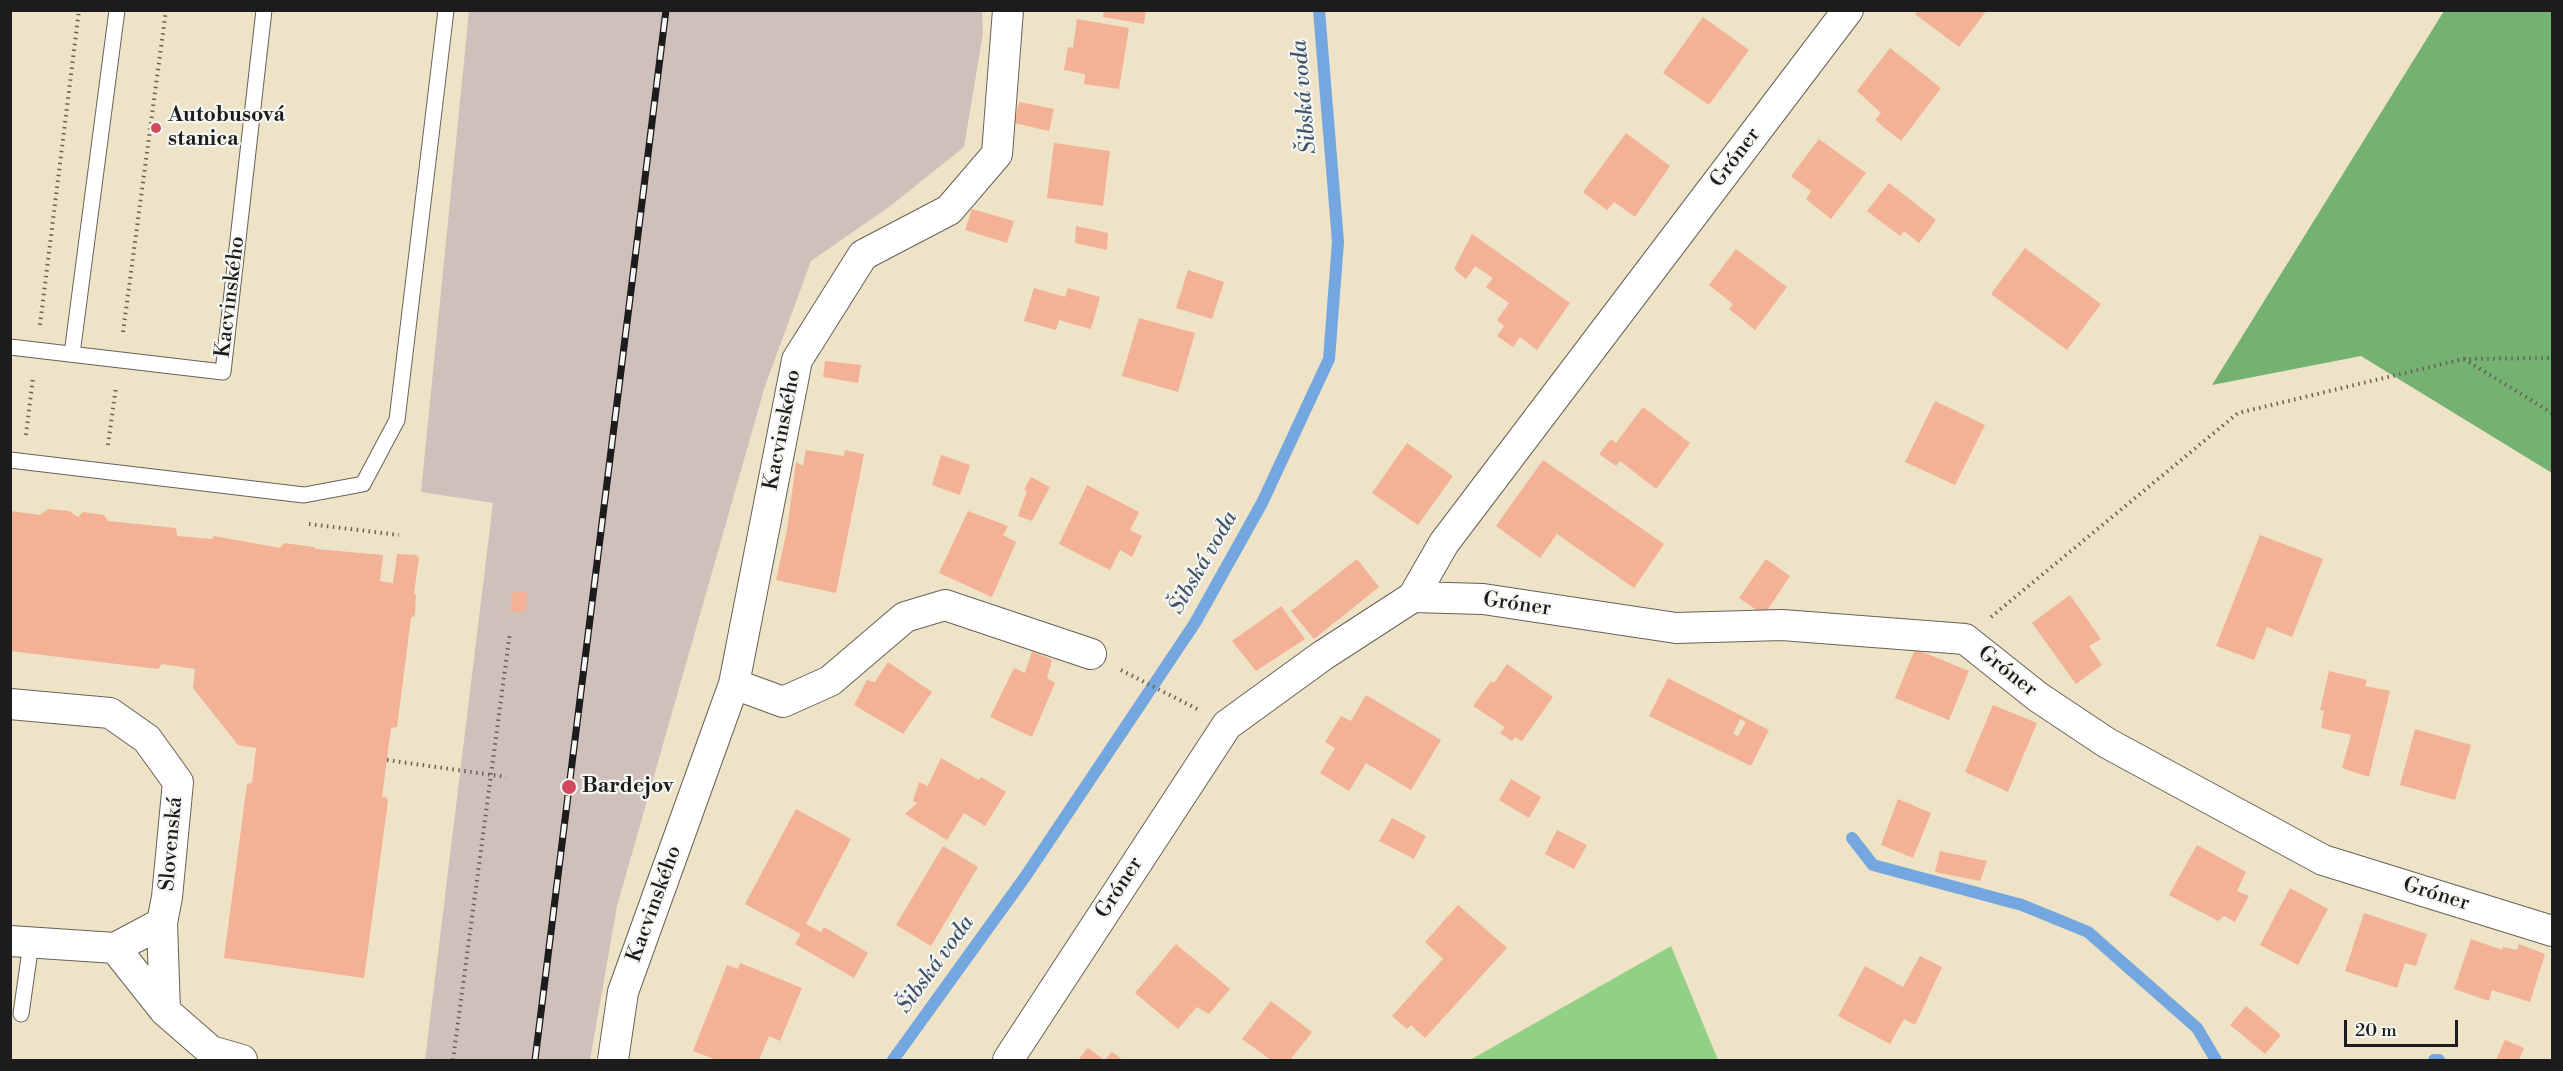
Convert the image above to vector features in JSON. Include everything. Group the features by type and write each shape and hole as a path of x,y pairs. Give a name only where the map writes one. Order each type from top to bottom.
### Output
{"street":[{"name":"Kacvinského","path":"613,1060 623,992 734,684 797,360 863,255 949,210 997,154 1008,10"},
{"name":"Gróner","path":"1008,1060 1227,725 1322,656 1413,597 1444,543 1848,10"},
{"name":"Gróner","path":"1413,597 1483,599 1676,628 1782,625 1965,639 2038,697 2107,743 2323,860 2553,931"},
{"path":"734,684 783,702 830,681 905,616 945,604 1091,654"},
{"name":"Slovenská","path":"10,704 110,713 147,740 178,782 167,897 162,923 165,1011"},
{"path":"20,942 116,948 162,923"},
{"path":"116,948 165,1011 211,1051 242,1060"}],"lane":[{"path":"72,354 117,10"},
{"name":"Kacvinského","path":"10,347 223,372 264,10"},
{"path":"17,461 304,495 363,484 398,420 446,10"},
{"path":"20,942 21,1014"}],"path":[{"path":"17,461 36,350 79,10"},
{"path":"105,471 166,10"},
{"path":"1965,639 2238,413 2463,359 2553,358"},
{"path":"2463,359 2553,413"},
{"path":"453,1060 510,632"},
{"path":"1120,669 1196,709"},
{"path":"387,760 506,777"}],"shaded area":[{"path":"469,11 982,11 983,33 964,147 889,207 811,261 765,386 617,906 590,1060 425,1060 493,503 421,492"}],"green space":[{"path":"2444,11 2552,11 2552,473 2361,356 2212,385"},
{"path":"1671,946 1718,1060 1470,1060"}],"building":[{"path":"1104,10 1146,10 1144,24 1103,17"},
{"path":"1918,10 1987,10 1959,47 1915,14"},
{"path":"1703,17 1749,50 1709,105 1663,73"},
{"path":"1077,19 1129,28 1119,89 1084,84 1085,74 1064,70 1068,47 1073,48"},
{"path":"1890,48 1941,88 1901,141 1875,120 1881,113 1857,91"},
{"path":"1019,102 1054,109 1049,131 1014,123"},
{"path":"1626,133 1670,166 1635,217 1614,202 1607,210 1583,192"},
{"path":"1819,139 1866,173 1831,219 1806,199 1811,191 1791,176"},
{"path":"1054,143 1110,151 1103,206 1047,198"},
{"path":"1889,183 1936,220 1919,243 1904,231 1900,236 1867,211"},
{"path":"972,209 1014,221 1007,243 965,230"},
{"path":"1076,226 1108,233 1107,250 1075,243"},
{"path":"1472,234 1570,303 1537,350 1520,337 1513,347 1497,336 1504,326 1497,320 1509,303 1486,287 1493,278 1475,266 1466,279 1454,269"},
{"path":"2025,248 2101,304 2067,350 1991,294"},
{"path":"1736,249 1787,287 1755,330 1729,309 1733,304 1709,285"},
{"path":"1188,270 1224,282 1212,319 1176,308"},
{"path":"1034,288 1065,297 1068,288 1100,297 1091,329 1059,320 1056,330 1024,321"},
{"path":"1139,318 1195,333 1178,392 1122,376"},
{"path":"825,361 861,365 858,383 823,377"},
{"path":"1935,401 1985,425 1955,485 1905,462"},
{"path":"1643,407 1690,443 1656,489 1620,461 1616,466 1599,454 1611,439 1616,443"},
{"path":"1407,443 1453,476 1418,525 1372,493"},
{"path":"806,450 844,456 845,450 864,454 836,593 776,580 787,530 796,462 803,466"},
{"path":"941,455 970,465 960,495 932,485"},
{"path":"1543,460 1664,544 1634,588 1557,534 1540,558 1496,526"},
{"path":"1031,477 1050,487 1032,521 1018,516 1027,491 1024,490"},
{"path":"1087,485 1139,512 1130,530 1142,536 1132,557 1120,550 1110,570 1059,544"},
{"path":"48,509 69,511 78,517 83,512 104,515 108,521 176,528 177,536 212,539 214,536 280,548 284,543 316,549 383,555 380,581 393,583 397,554 416,555 419,558 414,593 416,595 415,615 411,618 397,727 391,728 382,797 386,797 388,801 364,978 224,958 247,784 252,783 256,748 238,745 193,688 195,669 162,664 158,669 10,651 10,511 40,515"},
{"path":"968,511 1008,526 1003,535 1016,542 992,597 939,573"},
{"path":"2260,535 2323,559 2292,637 2267,627 2254,660 2216,646"},
{"path":"1357,559 1379,587 1314,639 1291,611"},
{"path":"1766,559 1790,576 1764,615 1739,598"},
{"path":"513,591 528,593 525,613 510,611"},
{"path":"2070,595 2101,639 2089,646 2102,665 2076,684 2032,623"},
{"path":"1281,606 1305,639 1256,671 1232,641"},
{"path":"1915,649 1969,671 1949,720 1895,698"},
{"path":"1032,651 1052,660 1047,678 1055,683 1032,737 990,717 1014,668 1025,673"},
{"path":"888,662 932,692 903,734 854,705 867,680 875,682"},
{"path":"1507,664 1553,697 1522,741 1515,737 1512,741 1500,733 1505,727 1473,706 1491,681 1494,683"},
{"path":"2329,671 2367,680 2365,686 2390,691 2369,777 2342,768 2351,735 2321,728 2324,711 2320,710"},
{"path":"1668,678 1769,730 1751,766 1649,716","holes":["1740,719 1746,722 1738,736 1733,734"]},
{"path":"1366,695 1441,740 1411,790 1366,763 1349,791 1320,773 1335,748 1325,742 1341,716 1351,721"},
{"path":"1993,705 2037,723 2008,792 1965,772"},
{"path":"2415,729 2471,745 2455,800 2400,785"},
{"path":"941,758 979,780 981,777 1006,792 985,826 964,813 947,840 905,814 917,803 913,801 919,782 928,786"},
{"path":"1511,779 1541,797 1529,818 1499,800"},
{"path":"1898,799 1931,813 1913,858 1881,845"},
{"path":"796,809 851,839 806,924 821,932 824,927 868,953 854,978 795,944 801,934 745,904"},
{"path":"1392,818 1426,836 1414,859 1379,841"},
{"path":"1557,830 1587,845 1574,869 1545,854"},
{"path":"2197,845 2246,872 2237,891 2249,896 2235,922 2224,916 2218,921 2169,895"},
{"path":"943,846 978,867 931,946 896,925"},
{"path":"1940,851 1987,861 1980,881 1935,872"},
{"path":"2290,888 2328,909 2298,965 2260,945"},
{"path":"1458,905 1507,948 1425,1038 1411,1025 1407,1029 1392,1016 1443,959 1425,942"},
{"path":"2364,913 2427,934 2416,966 2405,963 2397,988 2345,971"},
{"path":"2471,939 2502,950 2503,947 2517,950 2519,944 2545,954 2530,1002 2492,990 2489,1001 2454,989"},
{"path":"1176,944 1230,989 1209,1014 1197,1007 1178,1029 1135,993"},
{"path":"1920,956 1942,967 1915,1025 1904,1019 1890,1044 1838,1016 1865,966 1903,987"},
{"path":"740,963 802,988 780,1041 769,1036 759,1060 717,1060 693,1051 727,965 738,969"},
{"path":"1271,1001 1312,1032 1290,1060 1271,1060 1242,1039"},
{"path":"2246,1006 2281,1035 2265,1054 2230,1025"},
{"path":"2505,1040 2524,1048 2519,1060 2496,1060"},
{"path":"1088,1048 1104,1060 1078,1060"},
{"path":"1112,1052 1123,1060 1105,1060"}],"waterway":[{"name":"Šibská voda","path":"893,1060 1025,877 1195,623 1262,503 1329,359 1338,242 1319,10"},
{"path":"1852,838 1873,865 2022,905 2088,932 2197,1028 2216,1060"},
{"path":"2434,1060 2439,1060"}],"railway":[{"path":"535,1060 666,10"}],"place":[{"name":"Autobusová stanica","path":"156,128"},
{"name":"Bardejov","path":"569,787"}]}
